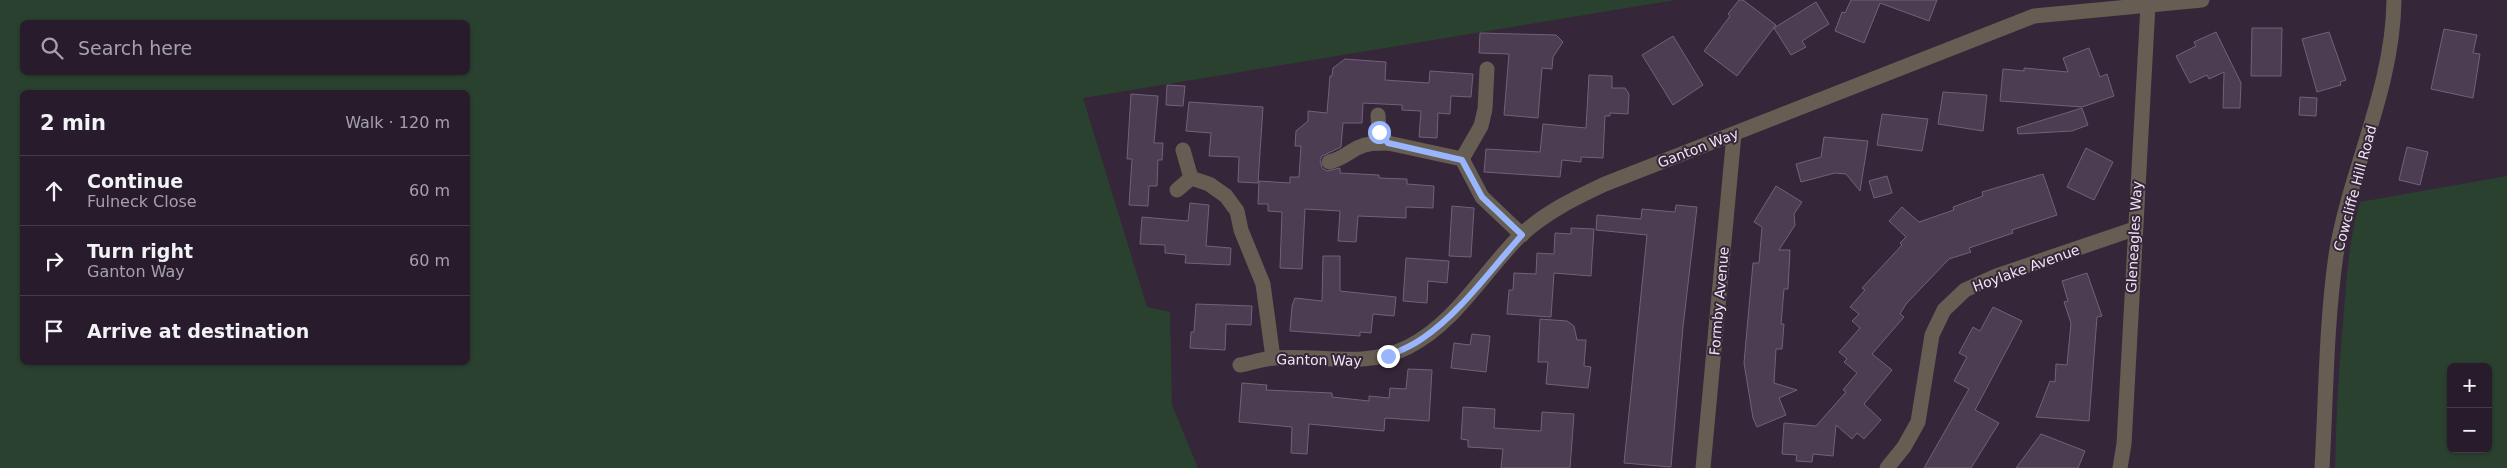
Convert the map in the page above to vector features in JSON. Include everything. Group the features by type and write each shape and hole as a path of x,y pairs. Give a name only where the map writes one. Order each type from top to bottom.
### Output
{"street":[{"name":"Ganton Way","path":"1240,365 1273,358 1368,360 1388,356 1408,347 1430,332 1465,300 1522,235 1562,204 2034,16 2202,0"},
{"name":"Cowcliffe Hill Road","path":"2322,468 2336,255 2383,85 2390,50 2394,0"},
{"name":"Gleneagles Way","path":"2120,468 2124,444 2134,230 2148,5"},
{"path":"1462,160 1481,126 1485,109 1487,69"},
{"path":"1378,115 1379,132 1388,143"},
{"name":"Formby Avenue","path":"1703,468 1734,134"},
{"path":"1329,162 1343,158 1356,148 1370,143 1388,143 1462,160 1482,197 1522,235"},
{"path":"1183,150 1191,178"},
{"path":"1177,190 1191,178"},
{"path":"1191,178 1215,188 1226,196 1237,211 1241,230 1263,284 1273,358"},
{"name":"Hoylake Avenue","path":"1887,468 1904,446 1918,422 1932,335 1944,310 1965,290 1996,276 2134,230"}],"green space":[{"path":"0,0 1675,0 1083,98 1147,307 1170,312 1172,405 1198,468 0,468"},
{"path":"2507,176 2507,468 2335,468 2339,370 2347,270 2353,229 2360,202"}],"building":[{"path":"1739,0 1743,0 1776,25 1737,76 1704,51 1730,16 1728,14"},
{"path":"1851,0 1937,0 1929,21 1880,3 1864,43 1835,31 1842,12 1845,13"},
{"path":"1816,2 1829,24 1802,41 1806,47 1791,55 1774,28"},
{"path":"2252,28 2282,28 2281,76 2251,76"},
{"path":"2444,29 2477,35 2473,53 2480,54 2473,98 2431,89"},
{"path":"2216,32 2241,83 2240,108 2223,108 2224,72 2209,79 2207,75 2190,83 2176,56 2196,46 2194,42"},
{"path":"2329,32 2346,80 2340,82 2341,85 2317,92 2302,39"},
{"path":"1480,33 1556,35 1563,42 1553,57 1552,69 1542,68 1538,118 1504,115 1509,54 1479,53"},
{"path":"1673,36 1703,85 1673,105 1642,55"},
{"path":"2089,48 2100,77 2107,74 2114,96 2082,107 2000,101 2003,69 2024,71 2024,68 2068,72 2063,58"},
{"path":"1345,59 1386,62 1385,80 1429,83 1430,71 1473,74 1471,97 1451,96 1450,114 1438,113 1437,138 1419,137 1421,111 1402,110 1402,105 1363,103 1362,123 1343,123 1341,147 1322,156 1320,160 1322,168 1327,171 1340,168 1340,173 1379,175 1379,178 1407,179 1407,184 1434,186 1433,208 1406,207 1406,218 1358,216 1356,242 1338,241 1340,211 1305,209 1302,269 1280,268 1282,212 1268,211 1268,204 1258,204 1259,181 1290,183 1290,177 1299,177 1301,146 1295,146 1296,131 1308,121 1308,111 1327,113 1330,76 1332,76 1333,68"},
{"path":"1589,75 1612,76 1612,88 1625,88 1629,94 1628,114 1610,113 1610,116 1605,116 1603,158 1581,157 1581,162 1562,160 1560,177 1484,172 1486,149 1540,152 1543,124 1586,128"},
{"path":"1167,85 1185,86 1183,106 1166,105"},
{"path":"1943,92 1987,95 1983,131 1938,124"},
{"path":"1131,94 1158,96 1154,143 1163,143 1162,160 1158,160 1157,186 1149,186 1148,206 1129,205 1132,159 1127,159"},
{"path":"2300,97 2317,98 2316,116 2299,115"},
{"path":"1189,102 1263,107 1258,183 1238,182 1239,157 1209,156 1211,133 1186,131"},
{"path":"2082,108 2088,125 2072,131 2018,134 2017,128"},
{"path":"1882,114 1928,119 1922,151 1877,145"},
{"path":"1824,137 1868,141 1860,191 1846,174 1835,173 1801,182 1796,164 1821,157"},
{"path":"2407,147 2428,152 2420,185 2399,180"},
{"path":"2086,148 2113,162 2094,200 2067,187"},
{"path":"2043,174 2057,215 2012,230 2013,233 1969,248 1971,252 1949,259 1906,304 1900,314 1904,317 1872,354 1892,370 1864,404 1881,420 1864,439 1857,433 1852,439 1836,425 1833,456 1813,454 1812,462 1796,461 1797,455 1782,454 1784,423 1816,426 1846,392 1843,390 1857,373 1844,362 1847,359 1839,352 1860,328 1852,321 1859,314 1850,307 1865,290 1862,288 1902,245 1900,243 1906,237 1889,221 1902,207 1919,222 1954,210 1953,207 1983,196 1982,192"},
{"path":"1887,176 1892,193 1874,198 1869,181"},
{"path":"1776,186 1802,202 1794,214 1795,225 1779,250 1790,250 1788,289 1784,289 1781,324 1784,324 1782,349 1776,349 1774,383 1797,390 1779,398 1786,415 1757,427 1753,418 1744,363 1753,263 1759,263 1762,227 1754,222"},
{"path":"1190,203 1209,205 1206,246 1231,248 1230,265 1185,263 1186,255 1165,253 1165,245 1140,244 1142,217 1188,221"},
{"path":"1676,205 1697,207 1683,327 1671,467 1624,463 1647,235 1596,230 1597,215 1641,219 1642,209 1675,212"},
{"path":"1452,206 1474,208 1471,257 1449,256"},
{"path":"1571,228 1594,229 1591,276 1554,273 1551,317 1507,314 1509,290 1513,290 1514,273 1536,274 1537,253 1554,254 1555,233 1571,234"},
{"path":"1323,256 1340,256 1340,291 1396,297 1394,316 1373,314 1371,333 1360,332 1360,336 1290,331 1292,306 1295,298 1322,301"},
{"path":"1406,258 1449,261 1447,283 1428,281 1427,303 1403,301"},
{"path":"2087,273 2102,316 2097,317 2089,421 2036,417 2050,381 2055,382 2056,364 2067,365 2071,323 2064,302 2068,301 2062,281"},
{"path":"1196,304 1252,306 1251,325 1226,324 1225,350 1190,348 1191,332 1194,332"},
{"path":"1993,307 2022,321 1975,410 1999,423 1971,468 1924,468 1969,389 1954,381 1967,357 1959,353 1973,327 1980,331"},
{"path":"1540,319 1567,321 1574,326 1577,340 1586,340 1584,366 1591,367 1588,388 1546,384 1548,362 1538,362"},
{"path":"1472,334 1490,336 1486,372 1451,368 1454,343 1470,345"},
{"path":"1408,369 1432,370 1429,421 1385,418 1384,431 1309,424 1307,454 1291,453 1292,427 1239,422 1242,383 1267,385 1266,390 1332,393 1332,397 1369,401 1369,396 1389,398 1390,388 1406,389"},
{"path":"1463,407 1495,409 1494,428 1541,431 1542,412 1574,414 1570,468 1501,468 1503,449 1468,447 1468,440 1461,439"},
{"path":"2041,434 2085,451 2078,468 2016,468"}],"route":[{"path":"1379,132 1388,143 1462,160 1473,185 1482,197 1522,235 1465,300 1437,326 1423,338 1388,356"}]}
